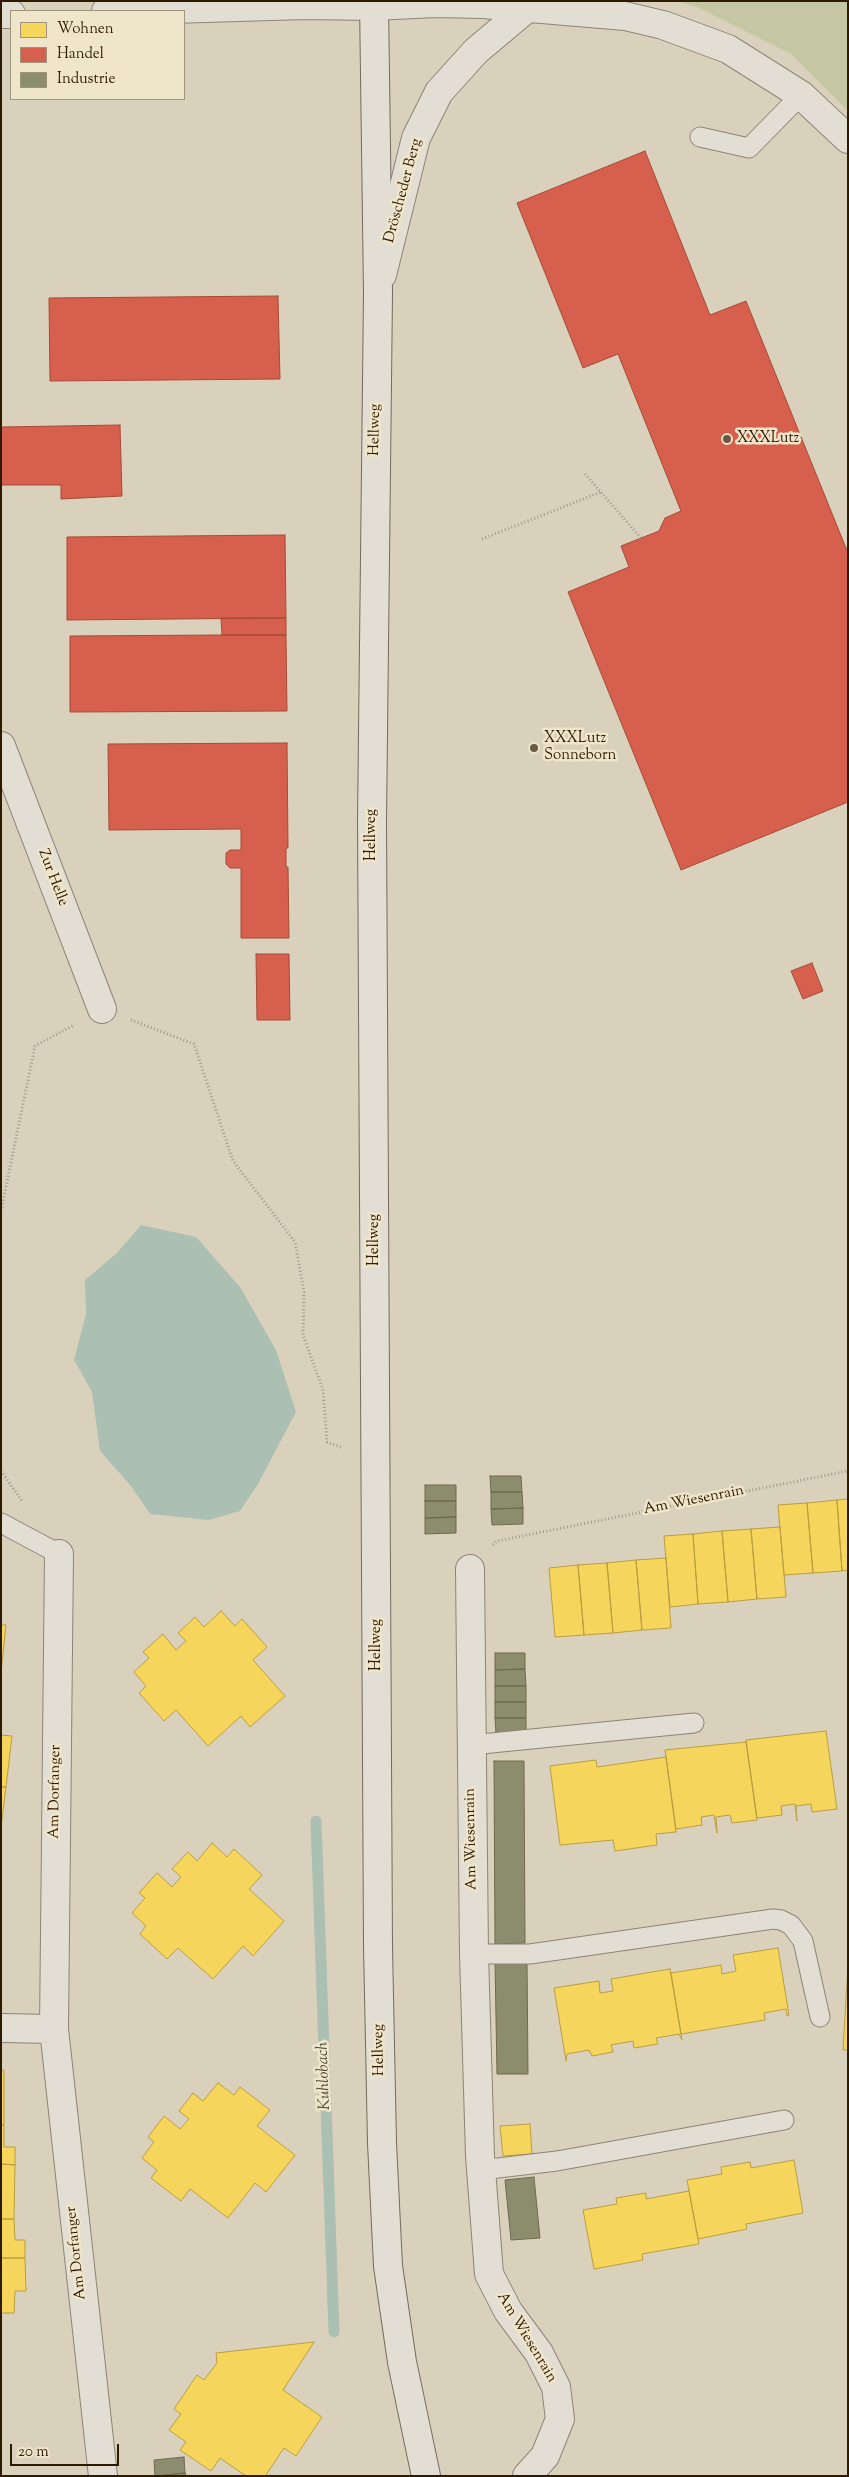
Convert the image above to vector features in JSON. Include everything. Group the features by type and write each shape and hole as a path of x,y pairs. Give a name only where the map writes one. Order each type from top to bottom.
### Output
{"street":[{"path":"120,10 192,5 435,3 483,4 625,16 664,25 728,49 801,95 848,139"},
{"name":"Hellweg","path":"374,4 378,294 372,811 378,1946 382,2143 388,2266 402,2362 426,2476"},
{"name":"Dröscheder Berg","path":"378,294 416,138 439,92 476,51 526,9"},
{"name":"Zur Helle","path":"1,746 102,1009"},
{"name":"Am Dorfanger","path":"59,1554 54,2029 103,2476"},
{"name":"Am Wiesenrain","path":"470,1569 474,1954 481,2170 489,2274 508,2311 539,2353 556,2387 560,2419 545,2456 527,2476"},
{"path":"1,2028 54,2029"}],"lane":[{"path":"700,137 749,148 801,95"},
{"path":"1,1523 59,1554"},
{"path":"471,1745 694,1723"},
{"path":"474,1954 530,1954 773,1919 781,1920 791,1925 803,1942 820,2018"},
{"path":"481,2170 557,2161 784,2120"}],"path":[{"path":"585,474 642,538"},
{"path":"482,539 601,492"},
{"path":"1,1211 35,1046 102,1009 194,1044 233,1161 294,1242 304,1292 304,1335 323,1390 327,1442 376,1459"},
{"name":"Am Wiesenrain","path":"470,1569 497,1541 848,1470"}],"green space":[{"path":"677,1 848,1 848,111 791,54 697,7"}],"shaded area":[{"path":"141,1225 196,1237 240,1287 276,1350 296,1412 258,1484 240,1511 209,1520 150,1514 131,1486 100,1451 92,1392 74,1360 86,1314 85,1280 117,1253"}],"building: Wohnen":[{"path":"848,1499 848,1570 842,1571 837,1500"},
{"path":"837,1500 842,1571 813,1573 807,1503"},
{"path":"807,1503 813,1573 784,1575 778,1505"},
{"path":"780,1527 786,1597 757,1599 751,1529"},
{"path":"751,1529 757,1599 728,1602 722,1531"},
{"path":"722,1531 728,1602 698,1604 693,1534"},
{"path":"693,1534 698,1604 670,1607 664,1536"},
{"path":"666,1558 671,1628 642,1630 636,1560"},
{"path":"636,1560 642,1630 613,1633 607,1563"},
{"path":"607,1563 613,1633 584,1635 578,1565"},
{"path":"578,1565 584,1635 555,1637 549,1568"},
{"path":"221,1611 235,1626 242,1619 267,1647 253,1660 285,1696 250,1727 241,1716 208,1746 176,1710 164,1721 139,1693 146,1686 134,1672 149,1658 143,1652 163,1634 176,1650 186,1641 178,1633 195,1617 204,1627"},
{"path":"1,1625 6,1625 1,1673"},
{"path":"826,1731 837,1809 812,1812 811,1804 796,1806 797,1821 795,1804 781,1806 782,1815 757,1818 746,1740"},
{"path":"1,1735 12,1736 6,1787 1,1787"},
{"path":"746,1742 757,1820 732,1823 730,1815 716,1817 717,1833 714,1815 701,1817 702,1825 676,1829 665,1750"},
{"path":"666,1757 676,1832 656,1834 657,1845 615,1851 613,1840 560,1845 550,1766 596,1760 597,1767"},
{"path":"1,1787 6,1787 1,1827"},
{"path":"212,1843 227,1857 234,1849 262,1875 249,1889 284,1921 253,1956 243,1946 213,1979 178,1948 167,1959 140,1934 146,1926 132,1913 145,1898 139,1893 157,1873 172,1887 181,1877 172,1869 188,1852 197,1861"},
{"path":"778,1948 789,2015 787,2016 786,2009 764,2013 765,2020 681,2034 671,1973 721,1965 722,1974 736,1971 733,1955"},
{"path":"848,1966 848,2050 843,2050"},
{"path":"670,1969 682,2040 679,2034 656,2038 658,2044 634,2048 633,2041 611,2045 613,2052 592,2056 589,2050 567,2054 566,2061 554,1988 599,1981 600,1993 613,1991 611,1979"},
{"path":"1,2070 4,2070 4,2125 1,2125"},
{"path":"218,2083 234,2095 240,2087 270,2110 257,2126 295,2155 266,2192 255,2183 228,2218 190,2189 181,2201 151,2178 157,2170 142,2158 154,2142 148,2137 164,2116 180,2129 189,2119 179,2111 193,2093 203,2101"},
{"path":"530,2124 532,2154 503,2156 500,2126"},
{"path":"1,2125 4,2125 4,2147 15,2147 15,2165 1,2164"},
{"path":"794,2160 803,2213 746,2224 747,2229 698,2239 687,2180 722,2174 721,2167 750,2162 751,2168"},
{"path":"1,2164 15,2165 14,2219 1,2219"},
{"path":"689,2191 699,2244 642,2254 643,2260 594,2269 583,2210 617,2204 616,2198 646,2193 646,2199"},
{"path":"1,2219 14,2219 15,2240 25,2240 25,2258 1,2258"},
{"path":"1,2258 25,2258 26,2291 15,2291 14,2313 1,2313"},
{"path":"314,2342 283,2390 322,2417 296,2456 284,2448 265,2476 246,2476 220,2458 211,2471 180,2450 186,2442 169,2430 181,2414 174,2409 197,2375 204,2380 217,2363 216,2353"}],"building: Handel":[{"name":"XXXLutz","path":"645,151 710,315 746,301 848,553 848,802 681,870 568,592 629,567 621,546 659,531 665,518 681,511 618,354 583,368 517,203"},
{"path":"278,296 280,379 50,381 49,298"},
{"path":"120,425 122,496 61,499 61,485 1,485 1,427"},
{"path":"285,535 286,618 67,620 67,537"},
{"path":"221,618 286,618 286,635 222,635"},
{"path":"286,635 287,711 70,712 70,636"},
{"path":"287,743 288,848 286,848 286,867 288,867 289,938 241,938 241,868 230,868 226,864 226,853 230,850 241,850 241,829 109,830 108,744"},
{"path":"256,954 289,954 290,1020 257,1020"},
{"path":"812,963 823,991 803,999 791,971"}],"building: Industrie":[{"path":"490,1476 521,1476 522,1492 491,1492"},
{"path":"425,1485 456,1485 456,1501 425,1501"},
{"path":"491,1492 522,1492 523,1508 491,1509"},
{"path":"425,1501 456,1501 456,1517 425,1518"},
{"path":"523,1508 523,1524 492,1525 491,1509"},
{"path":"456,1517 456,1533 425,1534 425,1518"},
{"path":"495,1653 525,1653 525,1669 495,1670"},
{"path":"525,1669 526,1686 495,1686 495,1670"},
{"path":"495,1686 526,1686 526,1702 495,1702"},
{"path":"495,1702 526,1702 526,1718 495,1718"},
{"path":"495,1718 526,1718 526,1734 496,1734"},
{"path":"494,1761 524,1761 525,1943 495,1944"},
{"path":"495,1962 527,1962 528,2074 497,2074"},
{"path":"534,2177 540,2238 511,2240 505,2180"},
{"path":"184,2457 185,2473 155,2476 154,2460"},
{"path":"185,2473 186,2476 160,2476"}],"waterway":[{"name":"Kuhlobach","path":"316,1821 334,2332"}],"place":[{"name":"XXXLutz","path":"727,439"},
{"name":"XXXLutz Sonneborn","path":"534,748"}]}
